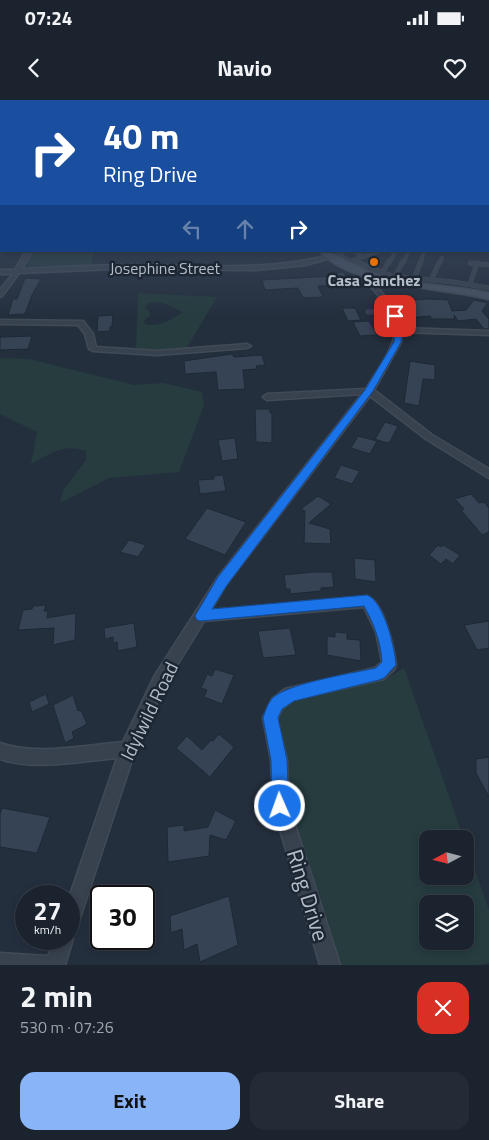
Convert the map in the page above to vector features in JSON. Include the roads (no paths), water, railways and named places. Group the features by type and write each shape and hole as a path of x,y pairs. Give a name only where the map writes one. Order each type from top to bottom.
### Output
{"main road":[{"path":"330,253 362,273 382,281 452,288 489,296"}],"street":[{"path":"0,295 28,252"},
{"name":"Josephine Street","path":"0,272 129,266 265,268 291,266 330,253"},
{"path":"362,273 392,310 399,330 489,333"},
{"path":"0,322 80,323 89,334 94,349 157,353 247,346"},
{"name":"Idylwild Road","path":"80,891 128,749 160,680 222,581 368,391 397,342 399,330"},
{"path":"267,397 368,391 429,437 489,474"},
{"name":"Ring Drive","path":"201,616 367,601 375,614 388,646 389,665 379,674 290,694 277,704 270,718 279,760 280,806 330,965"},
{"path":"0,751 6,755 27,757 128,749"},
{"path":"55,965 60,950"},
{"path":"0,963 46,965"}],"lane":[{"path":"355,252 364,257"},
{"path":"351,261 376,252"},
{"path":"382,273 395,252"},
{"path":"330,253 337,254 382,273 395,276 470,284 489,288"},
{"path":"395,276 408,253"},
{"path":"414,279 423,255"},
{"path":"431,280 442,258"},
{"path":"470,262 489,265"},
{"path":"470,284 476,264"},
{"path":"368,312 392,310"}],"place":[{"name":"Casa Sanchez","path":"374,262"}]}
